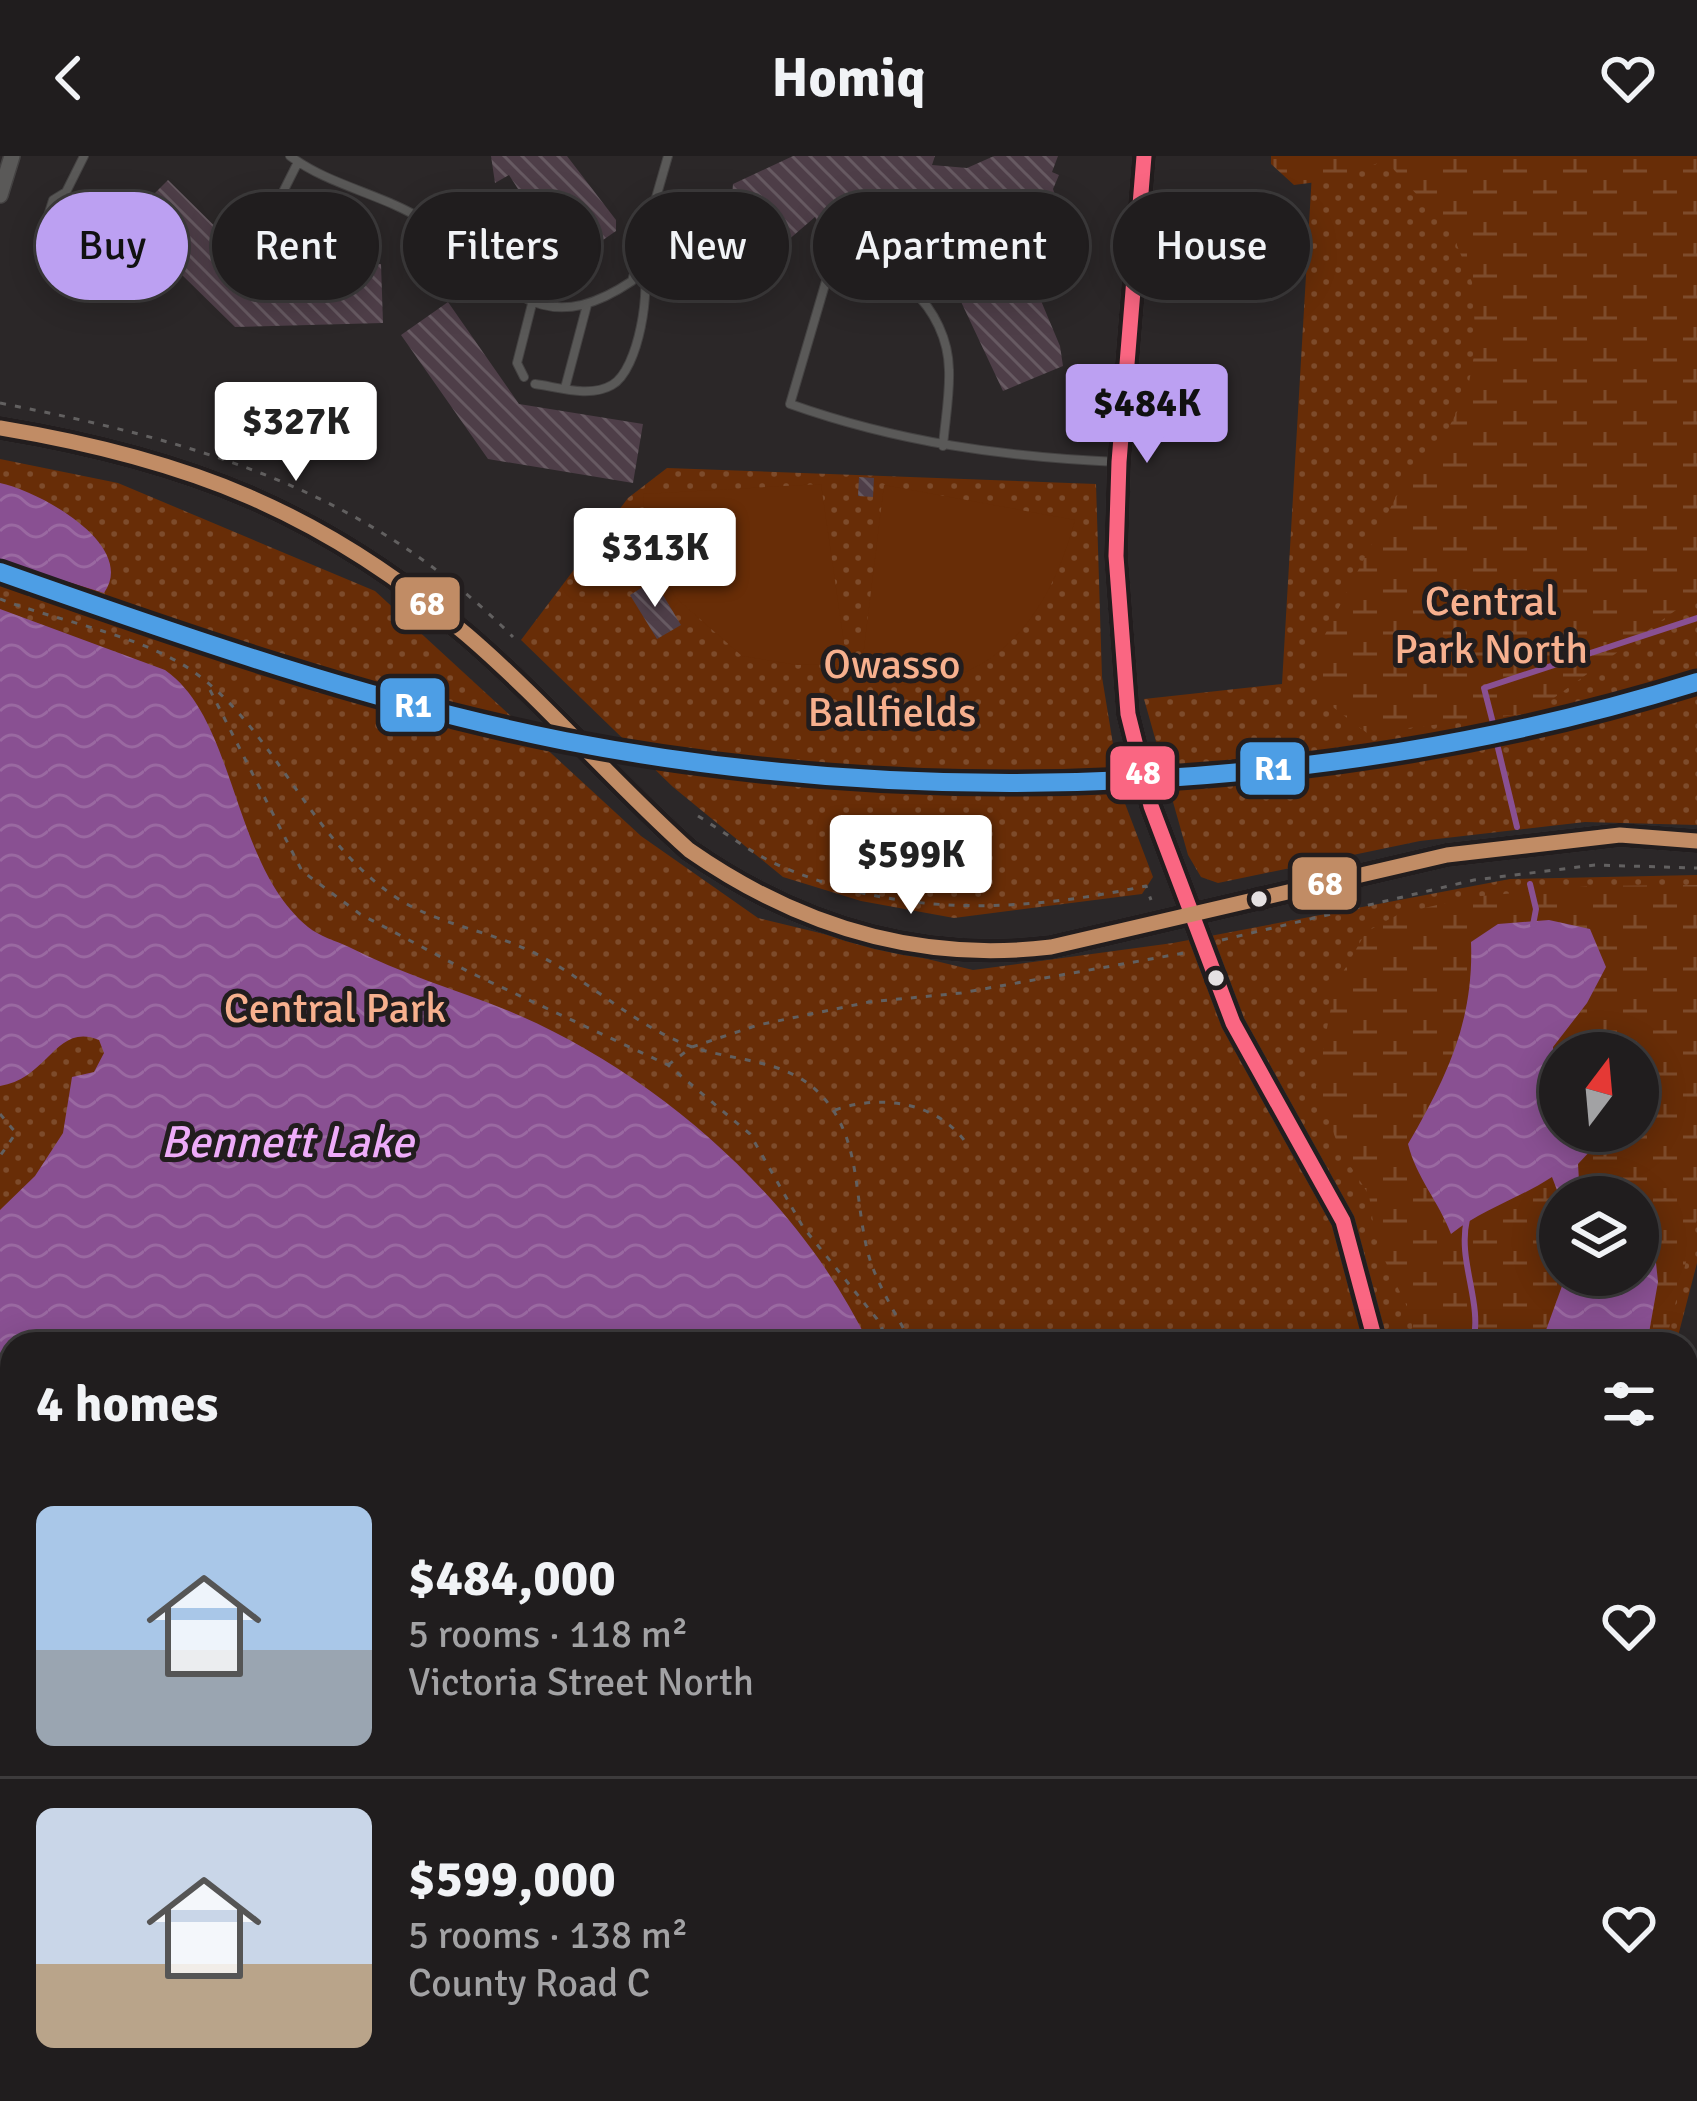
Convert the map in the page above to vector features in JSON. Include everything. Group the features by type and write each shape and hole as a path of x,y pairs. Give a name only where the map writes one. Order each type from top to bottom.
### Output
{"main road":[{"path":"1144,156 1116,556 1128,714 1147,792 1188,910 1257,1074 1342,1222 1373,1332"},
{"path":"0,428 183,468 304,519 419,598 520,685 650,815 727,876 807,916 896,944 943,950 1031,949 1447,855 1620,835 1697,841"}],"street":[{"path":"0,195 12,156"}],"lane":[{"path":"65,192 96,262 93,268 43,251 39,245 52,200 65,192 84,156"},
{"path":"658,192 668,156"},
{"path":"282,192 294,159 403,210"},
{"path":"943,446 950,366 933,319 904,277 870,263 832,264 790,404 864,430 943,446 1119,463"},
{"path":"524,377 517,363 533,300 551,308 587,305 625,285"},
{"path":"535,384 586,392 614,385 628,367 646,300"},
{"path":"565,388 587,305"}],"path":[{"path":"0,599 179,662 250,727 341,852 393,896 432,917 532,952 615,1006 692,1047 782,1070 814,1088 834,1110 852,1151 872,1264 906,1332"},
{"path":"209,688 302,871 325,891 471,973 668,1064 750,1135 803,1227 884,1332"},
{"path":"698,816 782,867 874,897 961,910 1063,903 1146,886"},
{"path":"668,1064 692,1047 758,1025 869,1002 961,993 1173,958 1202,945 1474,880 1595,865 1697,868"},
{"path":"834,1110 879,1102 915,1106 948,1120 964,1140"},
{"path":"0,1114 16,1133 0,1156"}],"green space":[{"path":"1271,156 1697,156 1697,595 1533,713 1367,733 1321,698 1318,648 1396,497 1440,444 1467,393 1476,345 1472,282 1452,233 1385,160 1340,179 1294,185 1271,164"},
{"name":"Central Park North","path":"1313,156 1697,156 1697,825 1585,822 1420,841 1218,883 1201,877 1188,855 1144,699 1282,684 1305,300 1310,300"},
{"name":"Central Park","path":"0,459 118,483 375,591 641,836 758,918 973,970 1173,943 1510,879 1697,875 1697,1263 1679,1332 0,1332"},
{"name":"Owasso Ballfields","path":"667,468 1096,484 1102,677 1121,793 1153,877 1142,894 954,918 861,901 783,877 673,787 521,640 628,498"},
{"path":"821,484 847,664 797,665 742,656 676,598 646,544 643,494"},
{"path":"884,485 1075,520 1056,574 1028,622 1010,642 963,673 917,685 860,681"},
{"path":"1697,885 1697,1219 1668,1332 1649,1332 1659,1296 1659,1176 1577,1176 1578,1164 1588,1152 1659,1152 1659,1032 1564,1032 1587,1003 1549,920 1498,924 1472,942 1461,1029 1413,1165 1442,1209 1500,1202 1539,1184 1539,1296 1558,1296 1545,1332 1413,1332 1410,1313 1376,1242 1369,1195 1340,1150 1316,1087 1335,986 1366,932 1399,914 1471,897 1590,886"}],"water":[{"path":"0,483 59,509 96,539 108,557 111,575 104,593 0,561"},
{"name":"Bennett Lake","path":"0,609 165,670 189,693 207,722 263,867 283,900 308,927 564,1037 669,1105 718,1146 804,1239 863,1332 0,1332 0,1210 35,1176 63,1133 72,1077 94,1072 104,1053 99,1040 72,1038 30,1073 0,1086"},
{"path":"1549,920 1590,929 1606,967 1565,1032 1539,1032 1539,1152 1589,1152 1578,1164 1579,1176 1539,1176 1539,1184 1451,1234 1408,1144 1435,1095 1463,1023 1471,942 1498,924"},
{"path":"1558,1296 1656,1296 1649,1332 1545,1332"}],"building":[{"path":"491,156 567,156 595,192 520,192 509,175 495,183"},
{"path":"793,156 935,156 932,165 967,168 994,156 1058,156 1052,172 1059,175 1054,192 813,192 813,219 789,239 789,192 732,192 733,184"},
{"path":"168,180 180,192 156,192"},
{"path":"188,200 212,224 212,300 379,300 381,264 383,323 235,327 188,281"},
{"path":"601,200 616,220 616,231 601,241"},
{"path":"960,300 1041,300 1063,366 1003,391"},
{"path":"448,302 519,404 643,424 633,483 488,459 401,335"},
{"path":"859,477 874,478 873,497 858,496"},
{"path":"654,580 681,625 657,639 630,595"}],"waterway":[{"path":"1493,723 1484,688 1697,618"},
{"path":"1498,748 1517,827"},
{"path":"1530,884 1536,909 1533,925"},
{"path":"1467,1219 1465,1251 1474,1332"}],"transit line":[{"name":"48","path":"1144,156 1116,556 1128,714 1151,806 1233,1023 1343,1221 1373,1332"},
{"name":"68","path":"0,428 191,474 304,523 359,555 467,635 689,850 773,899 861,933 954,949 1051,947 1447,855 1620,835 1697,841"},
{"name":"R1","path":"0,572 280,667 422,708 565,741 705,763 847,777 991,783 1135,780 1279,768 1421,748 1561,719 1697,682"}]}
